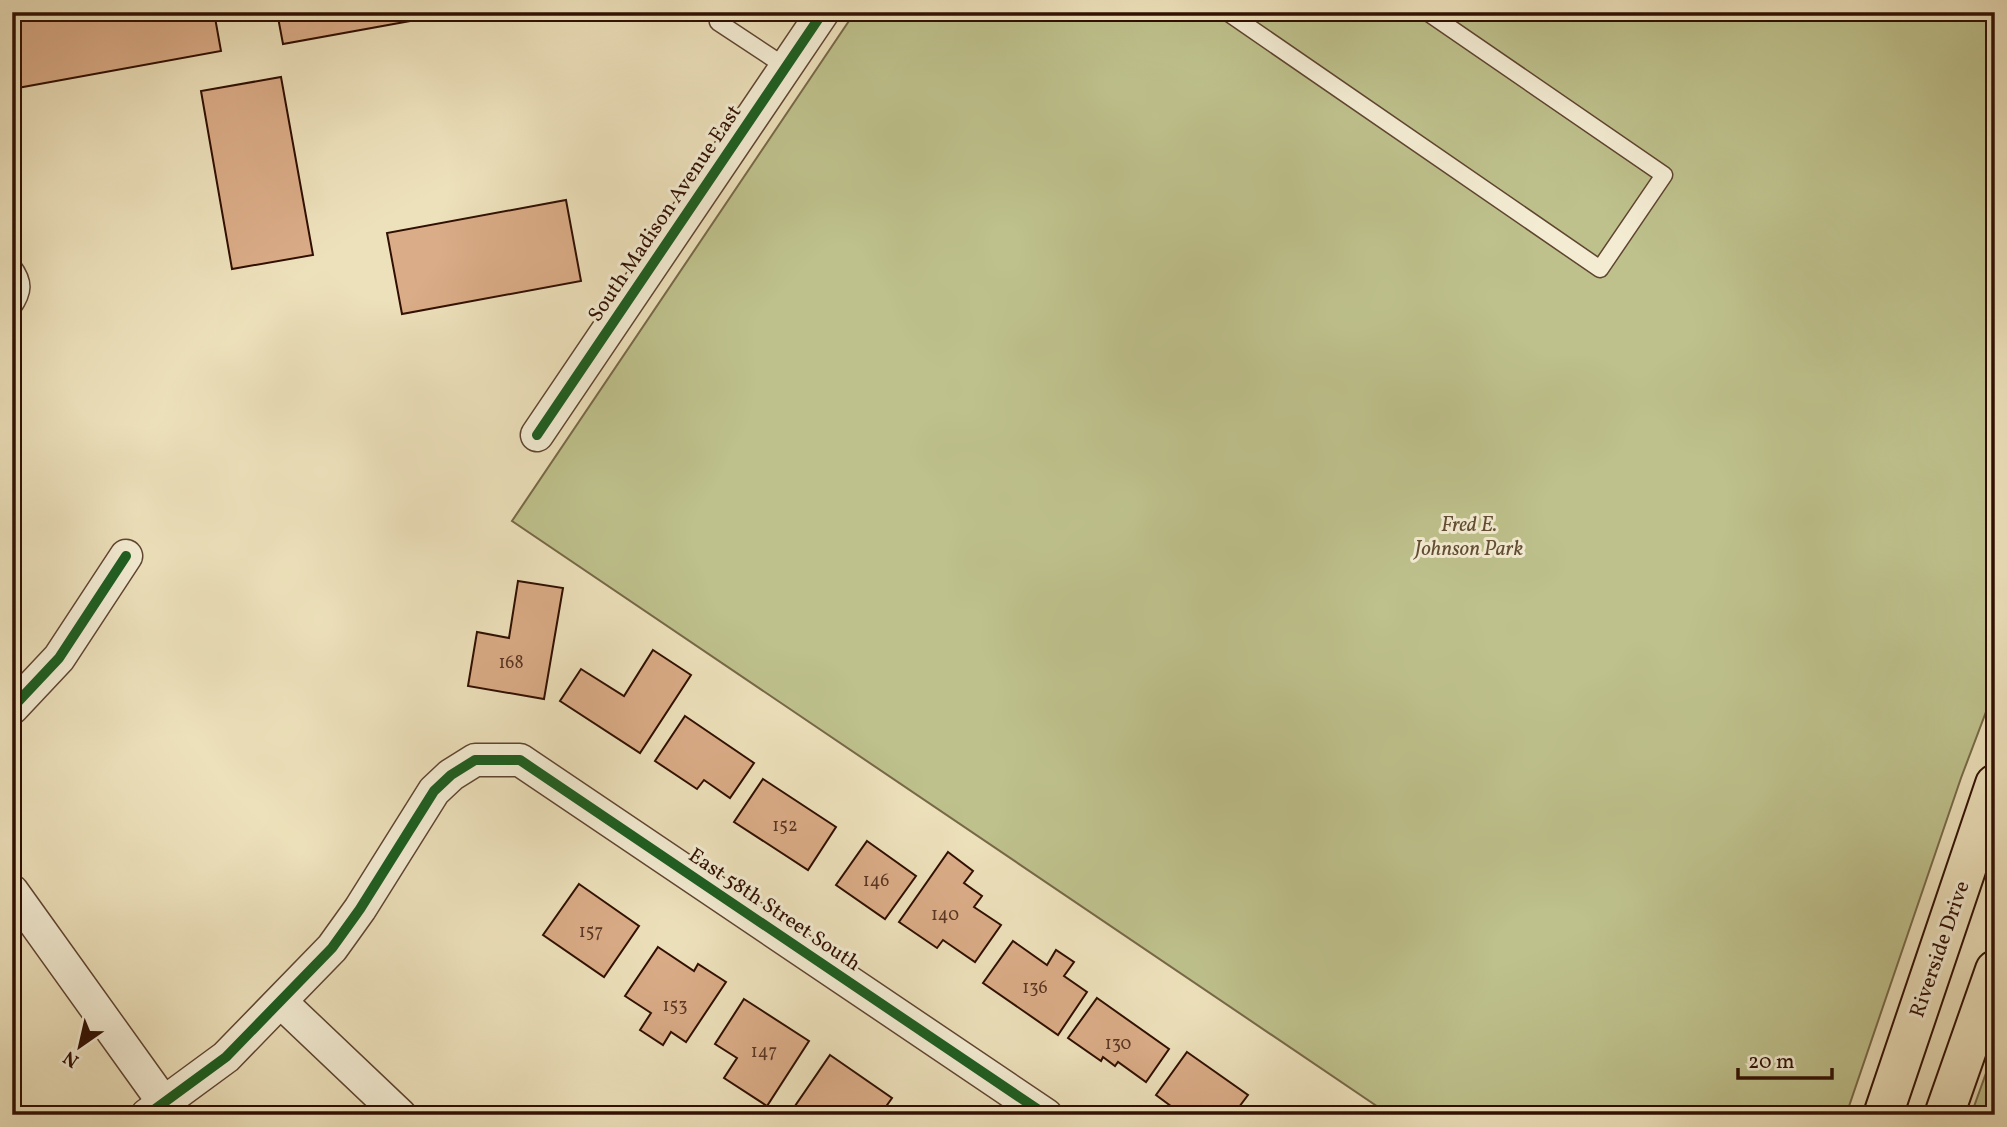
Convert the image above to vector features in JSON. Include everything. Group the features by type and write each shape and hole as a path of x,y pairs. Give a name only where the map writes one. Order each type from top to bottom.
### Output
{"main road":[{"name":"Riverside Drive","path":"1882,1115 1995,783"},
{"path":"1944,1115 1995,970"}],"street":[{"name":"South Madison Avenue East","path":"537,435 823,12"},
{"path":"12,708 58,658 126,556"},
{"name":"East 58th Street South","path":"281,1002 332,948 434,792 451,775 475,760 520,760 1046,1115"},
{"path":"12,891 155,1109 226,1057 281,1002 400,1115"}],"lane":[{"path":"1227,12 1601,269 1664,175 1427,12"},
{"path":"718,22 786,67"},
{"path":"12,265 23,286 12,309"}],"green space":[{"name":"Fred E. Johnson Park","path":"855,12 1995,12 1995,688 1961,778 1846,1115 1390,1115 512,521"},
{"path":"1995,1048 1995,1115 1971,1115"}],"building":[{"path":"12,12 214,12 221,51 12,89"},
{"path":"277,12 460,12 283,44"},
{"path":"281,77 313,255 232,269 201,91"},
{"path":"566,200 581,281 402,314 387,233"},
{"path":"518,581 563,588 544,699 468,686 477,632 509,638"},
{"path":"653,650 691,675 640,753 560,701 581,669 624,696"},
{"path":"685,716 754,763 730,798 704,780 697,789 655,761"},
{"path":"763,779 836,827 808,870 734,822"},
{"path":"867,841 916,876 885,919 836,885"},
{"path":"948,852 973,871 964,883 982,896 974,907 1001,925 975,962 943,940 937,948 899,922"},
{"path":"579,884 639,926 604,977 543,935"},
{"path":"1013,941 1047,965 1056,950 1074,962 1064,976 1087,992 1058,1035 983,983"},
{"path":"658,947 694,971 698,964 726,982 686,1042 671,1032 663,1045 640,1030 651,1013 625,996"},
{"path":"1097,998 1169,1049 1146,1082 1118,1062 1115,1066 1103,1057 1101,1061 1068,1038"},
{"path":"744,999 809,1041 767,1106 724,1078 737,1058 715,1044"},
{"path":"1187,1052 1248,1095 1233,1115 1183,1115 1156,1095"},
{"path":"830,1055 892,1098 880,1115 809,1115 795,1106"}],"cycle path":[{"path":"537,435 823,12"},
{"path":"12,708 59,658 126,556"},
{"path":"147,1115 226,1057 332,948 360,909 434,791 451,775 475,760 520,760 1046,1115"}]}
